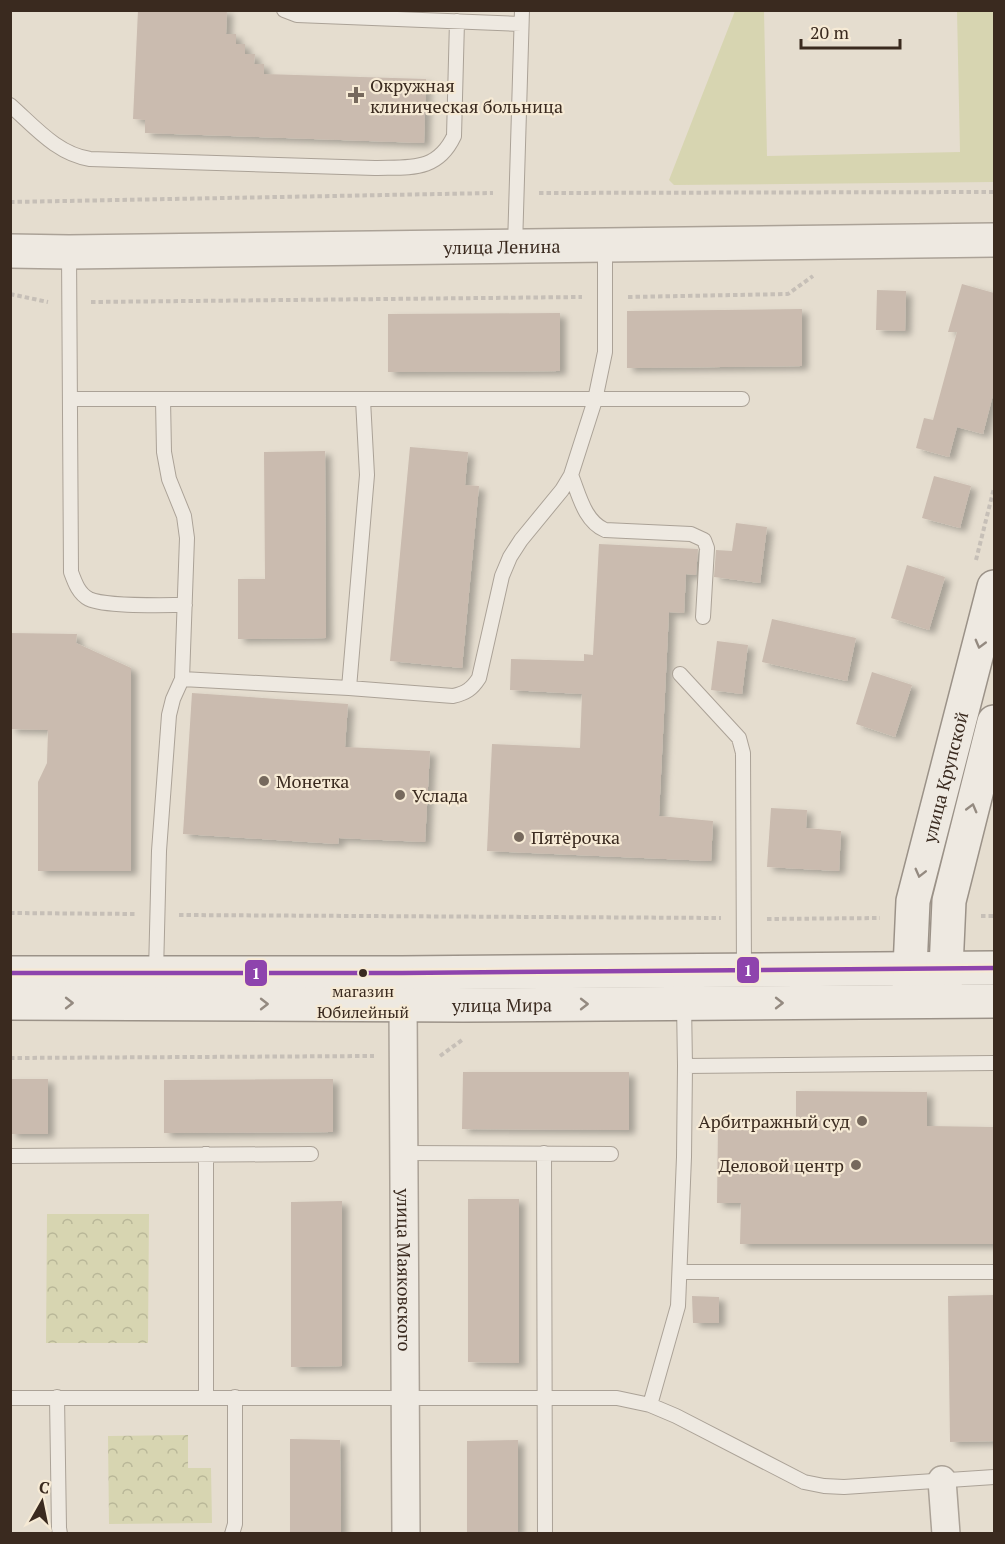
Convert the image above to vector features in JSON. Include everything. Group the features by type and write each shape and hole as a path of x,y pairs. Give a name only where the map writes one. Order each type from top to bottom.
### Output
{"main road":[{"name":"улица Ленина","path":"10,251 994,240"},
{"name":"улица Крупской","path":"909,1002 913,901 994,587"},
{"name":"улица Крупской","path":"945,1002 949,901 987,779 994,722"},
{"name":"улица Мира","path":"10,1003 402,988 744,970 994,968"},
{"name":"улица Мира","path":"10,973 156,972 684,1003 994,1001"}],"street":[{"name":"улица Маяковского","path":"402,988 406,1533"},
{"path":"942,1480 946,1533"}],"lane":[{"path":"284,10 297,15 457,21 522,17 515,246"},
{"path":"10,105 57,147 84,158 363,168 419,166 437,159 449,147 454,136 457,21"},
{"path":"182,679 453,696 464,694 473,687 479,678 502,576 510,557 571,475 595,400 605,352 605,246"},
{"path":"69,252 72,572 78,589 88,599 102,603 185,605"},
{"path":"70,399 742,399"},
{"path":"349,688 367,475 363,399"},
{"path":"156,972 159,851 169,715 182,679 187,538 184,516 169,479 164,452 163,400"},
{"path":"571,475 589,518 596,526 605,530 691,534 704,540 707,548 703,617"},
{"path":"680,674 739,738 743,753 744,970"},
{"path":"650,1405 676,1318 680,1272 684,1156 684,1003"},
{"path":"685,1066 994,1063"},
{"path":"544,1153 545,1533"},
{"path":"206,1154 206,1397"},
{"path":"10,1156 311,1154"},
{"path":"405,1154 612,1154"},
{"path":"680,1272 994,1272"},
{"path":"57,1397 58,1528 60,1533"},
{"path":"232,1533 235,1524 235,1397"},
{"path":"10,1398 618,1398 650,1405 676,1416 804,1482 844,1487 994,1477"}],"path":[{"path":"10,294 45,302 69,302 788,294 821,270"},
{"path":"10,914 744,919 884,917"},
{"path":"10,1058 381,1056"}],"green space":[{"path":"735,11 764,11 767,156 960,152 957,11 994,11 994,182 674,185 669,180"},
{"path":"47,1214 149,1214 148,1343 46,1343"},
{"path":"188,1435 188,1468 211,1468 212,1523 109,1524 108,1436"}],"building":[{"path":"138,10 227,10 226,34 236,34 236,44 245,44 245,54 255,54 254,64 264,64 264,74 426,79 424,143 145,133 145,120 133,119"},
{"path":"962,284 994,293 994,391 983,434 957,427 949,457 916,448 924,418 933,420 957,332 948,332"},
{"path":"877,290 906,291 905,331 876,330"},
{"path":"802,309 802,366 627,368 627,311"},
{"path":"560,313 560,371 388,372 388,314"},
{"path":"410,447 468,452 465,485 479,486 462,668 390,661"},
{"path":"325,451 326,638 238,639 238,579 265,579 264,452"},
{"path":"934,476 971,486 960,528 922,518"},
{"path":"736,523 767,527 760,583 714,577 716,550 732,551"},
{"path":"599,544 698,549 696,575 686,574 684,613 669,612 659,816 713,821 711,861 487,851 492,744 580,748 582,694 510,690 511,659 584,661 584,654 593,655"},
{"path":"907,565 945,577 929,630 891,618"},
{"path":"772,619 856,638 847,681 762,662"},
{"path":"10,633 77,634 76,643 131,668 131,871 38,871 38,782 47,763 48,730 10,729"},
{"path":"717,641 748,645 742,694 711,690"},
{"path":"872,672 912,685 895,737 856,724"},
{"name":"Монетка","path":"192,693 348,704 345,747 430,751 425,842 339,838 338,844 183,834"},
{"path":"771,808 807,810 806,828 841,831 839,871 767,867"},
{"path":"463,1072 629,1072 629,1130 462,1129"},
{"path":"10,1079 48,1079 48,1134 10,1134"},
{"path":"333,1079 333,1132 164,1133 164,1080"},
{"name":"Деловой центр","path":"796,1091 927,1092 927,1126 994,1127 994,1244 740,1244 741,1203 717,1203 718,1125 796,1124"},
{"path":"468,1199 519,1199 519,1363 468,1362"},
{"path":"342,1201 342,1366 291,1367 291,1202"},
{"path":"994,1295 994,1441 950,1442 948,1296"},
{"path":"692,1296 719,1297 719,1323 693,1323"},
{"path":"290,1439 340,1440 341,1533 290,1533"},
{"path":"518,1440 518,1533 467,1533 467,1441"}],"transit line":[{"name":"1","path":"10,973 402,973 994,968"}],"place":[{"name":"Окружная клиническая больница","path":"356,95"},
{"name":"Монетка","path":"264,781"},
{"name":"Услада","path":"400,795"},
{"name":"Пятёрочка","path":"519,837"},
{"name":"магазин Юбилейный","path":"363,973"},
{"name":"Арбитражный суд","path":"862,1121"},
{"name":"Деловой центр","path":"856,1165"}]}
